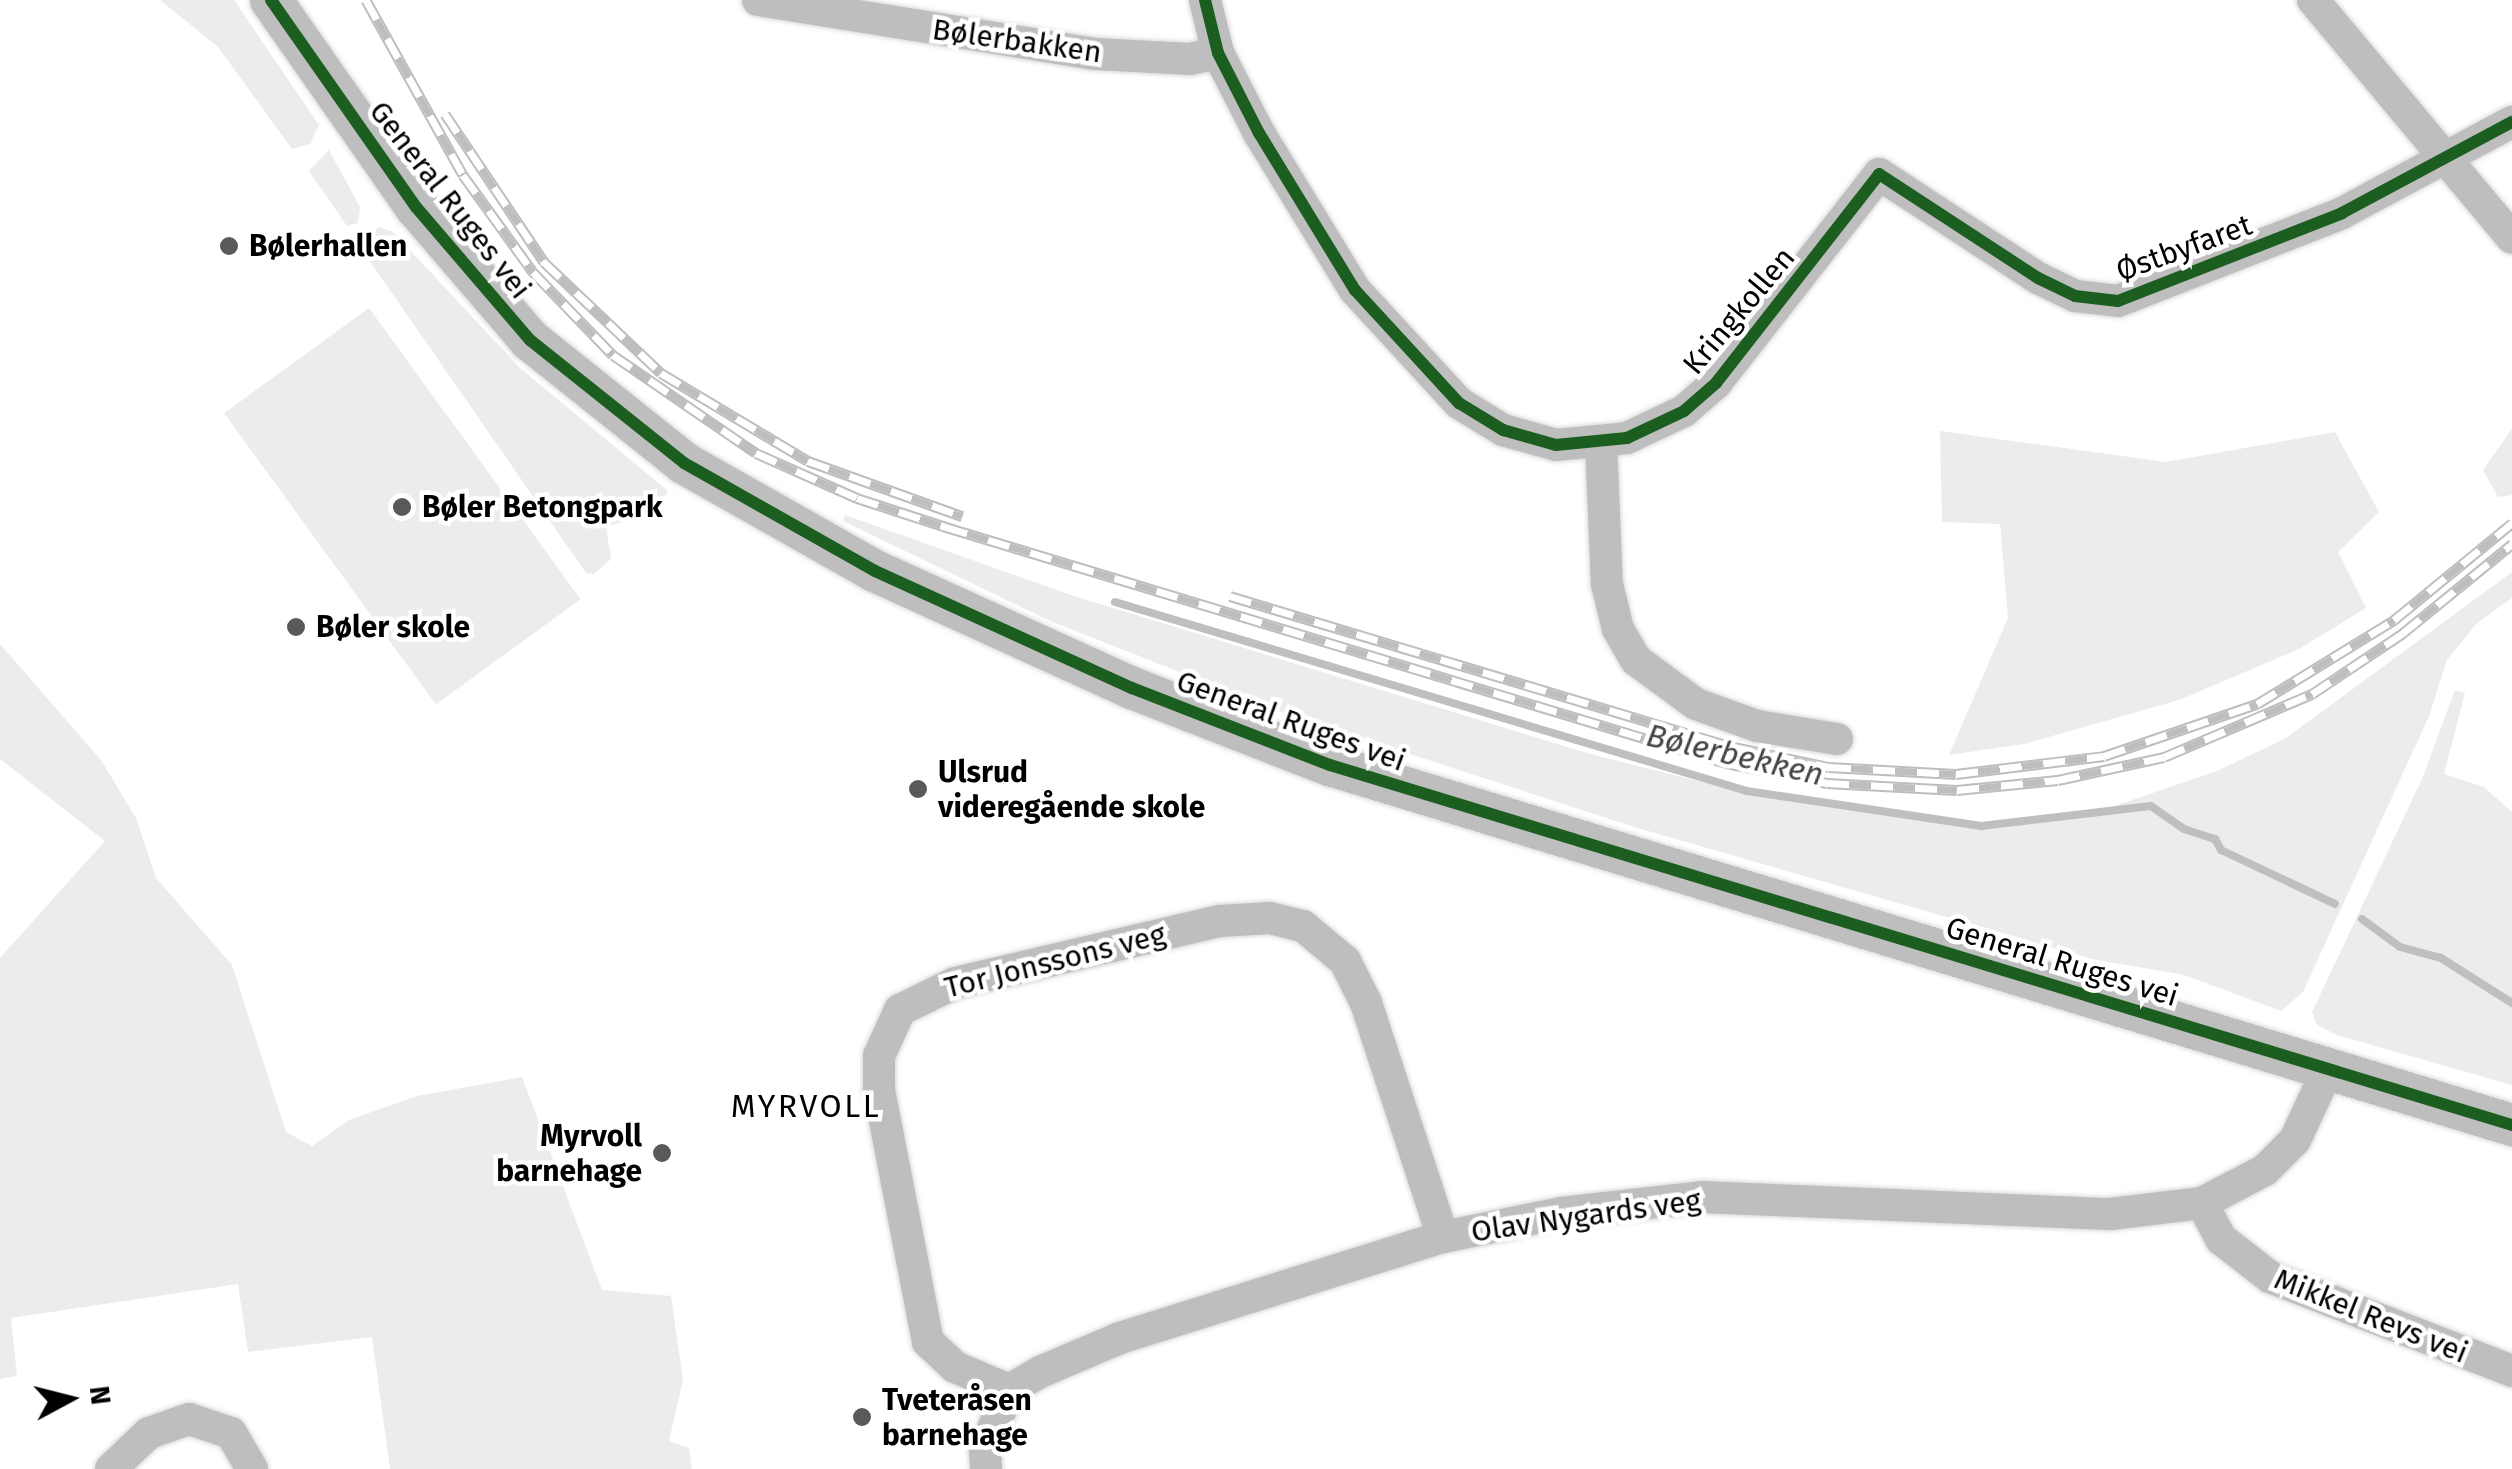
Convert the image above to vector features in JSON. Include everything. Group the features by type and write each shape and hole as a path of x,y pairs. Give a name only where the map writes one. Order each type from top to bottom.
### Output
{"main road":[{"name":"General Ruges vei","path":"271,0 416,207 530,340 671,454 817,541 1081,666 1330,766 2512,1125"}],"street":[{"name":"Bølerbakken","path":"758,0 1096,54 1190,59 1218,53"},
{"name":"Kringkollen","path":"1205,0 1218,53 1321,244 1411,337 1459,403 1503,430 1548,444 1601,442 1655,427 1716,383 1879,174"},
{"path":"2313,0 2512,238"},
{"name":"Østbyfaret","path":"1879,174 2038,278 2075,296 2118,301 2326,220 2512,122"},
{"path":"1601,442 1609,592 1618,630 1636,660 1696,704 1757,726 1837,739"},
{"name":"Tor Jonssons veg","path":"1009,1390 956,1367 928,1342 879,1089 879,1056 900,1010 955,983 1240,918 1280,919 1316,932 1345,961 1366,1004 1443,1237"},
{"name":"Olav Nygards veg","path":"1009,1390 1120,1338 1443,1237 1561,1213 1701,1197 2110,1214 2202,1204 2255,1176 2294,1140 2328,1069"},
{"name":"Mikkel Revs vei","path":"2202,1204 2221,1239 2270,1278 2512,1371"},
{"path":"986,1469 985,1448 1009,1390"},
{"path":"111,1469 149,1434 189,1418 231,1433 252,1469"}],"shaded area":[{"path":"160,0 234,0 319,125 310,144 292,149 218,47"},
{"path":"329,150 360,207 358,223 347,226 309,171"},
{"path":"380,227 393,232 520,368 668,491 653,512 606,527 611,559 594,574 586,573 360,247 364,236"},
{"name":"Bøler Betongpark","path":"369,308 581,599 436,704 224,413"},
{"path":"2512,429 2512,495 2498,497 2483,470"},
{"path":"1940,431 2166,462 2335,432 2379,512 2338,552 2366,608 2299,649 2179,700 2024,744 1949,755 2008,618 2000,524 1942,522"},
{"path":"845,515 1074,596 1587,753 1761,797 1978,829 2094,813 2217,771 2286,738 2512,572 2512,598 2476,624 2447,660 2429,716 2303,992 2281,1011 2184,975 2092,959 1634,827 1284,713 1050,621 843,521"},
{"path":"0,644 101,760 136,818 156,878 232,965 286,1132 312,1146 349,1120 417,1096 522,1077 602,1290 671,1296 683,1380 669,1441 689,1448 692,1469 390,1469 372,1337 248,1352 238,1284 11,1318 17,1376 0,1379 0,958 105,841 0,759"},
{"path":"2455,690 2465,693 2444,774 2484,787 2512,812 2512,1085 2337,1035 2317,1025 2312,1012 2422,779"}],"waterway":[{"name":"Bølerbekken","path":"1115,602 1747,791 1981,826 2151,806 2184,829 2215,839 2221,850 2335,904"},
{"name":"Bølerbekken","path":"2362,919 2400,947 2441,958 2512,1003"}],"railway":[{"path":"366,0 463,175 533,272 613,355 756,453 857,498 946,527 1726,763 1827,783 1957,790 2058,780 2164,757 2312,694 2403,633 2512,544"},
{"path":"445,114 544,262 661,373 808,461 962,516"},
{"path":"1230,596 1729,746 1829,767 1956,774 2104,756 2257,704 2394,620 2512,523"}],"cycle path":[{"path":"271,0 416,207 530,340 684,463 875,571 1132,688 1330,765 2512,1125"},
{"path":"1205,0 1218,53 1259,133 1355,290 1459,403 1503,430 1556,445 1627,438 1684,411 1716,383 1879,174 2038,278 2075,296 2118,301 2342,213 2512,122"}],"place":[{"name":"Bølerhallen","path":"229,246"},
{"name":"Bøler Betongpark","path":"402,507"},
{"name":"Bøler skole","path":"296,627"},
{"name":"Ulsrud videregående skole","path":"918,789"},
{"name":"Myrvoll barnehage","path":"662,1153"},
{"name":"Tveteråsen barnehage","path":"862,1417"}],"district":[{"name":"MYRVOLL","path":"806,1106"}]}
